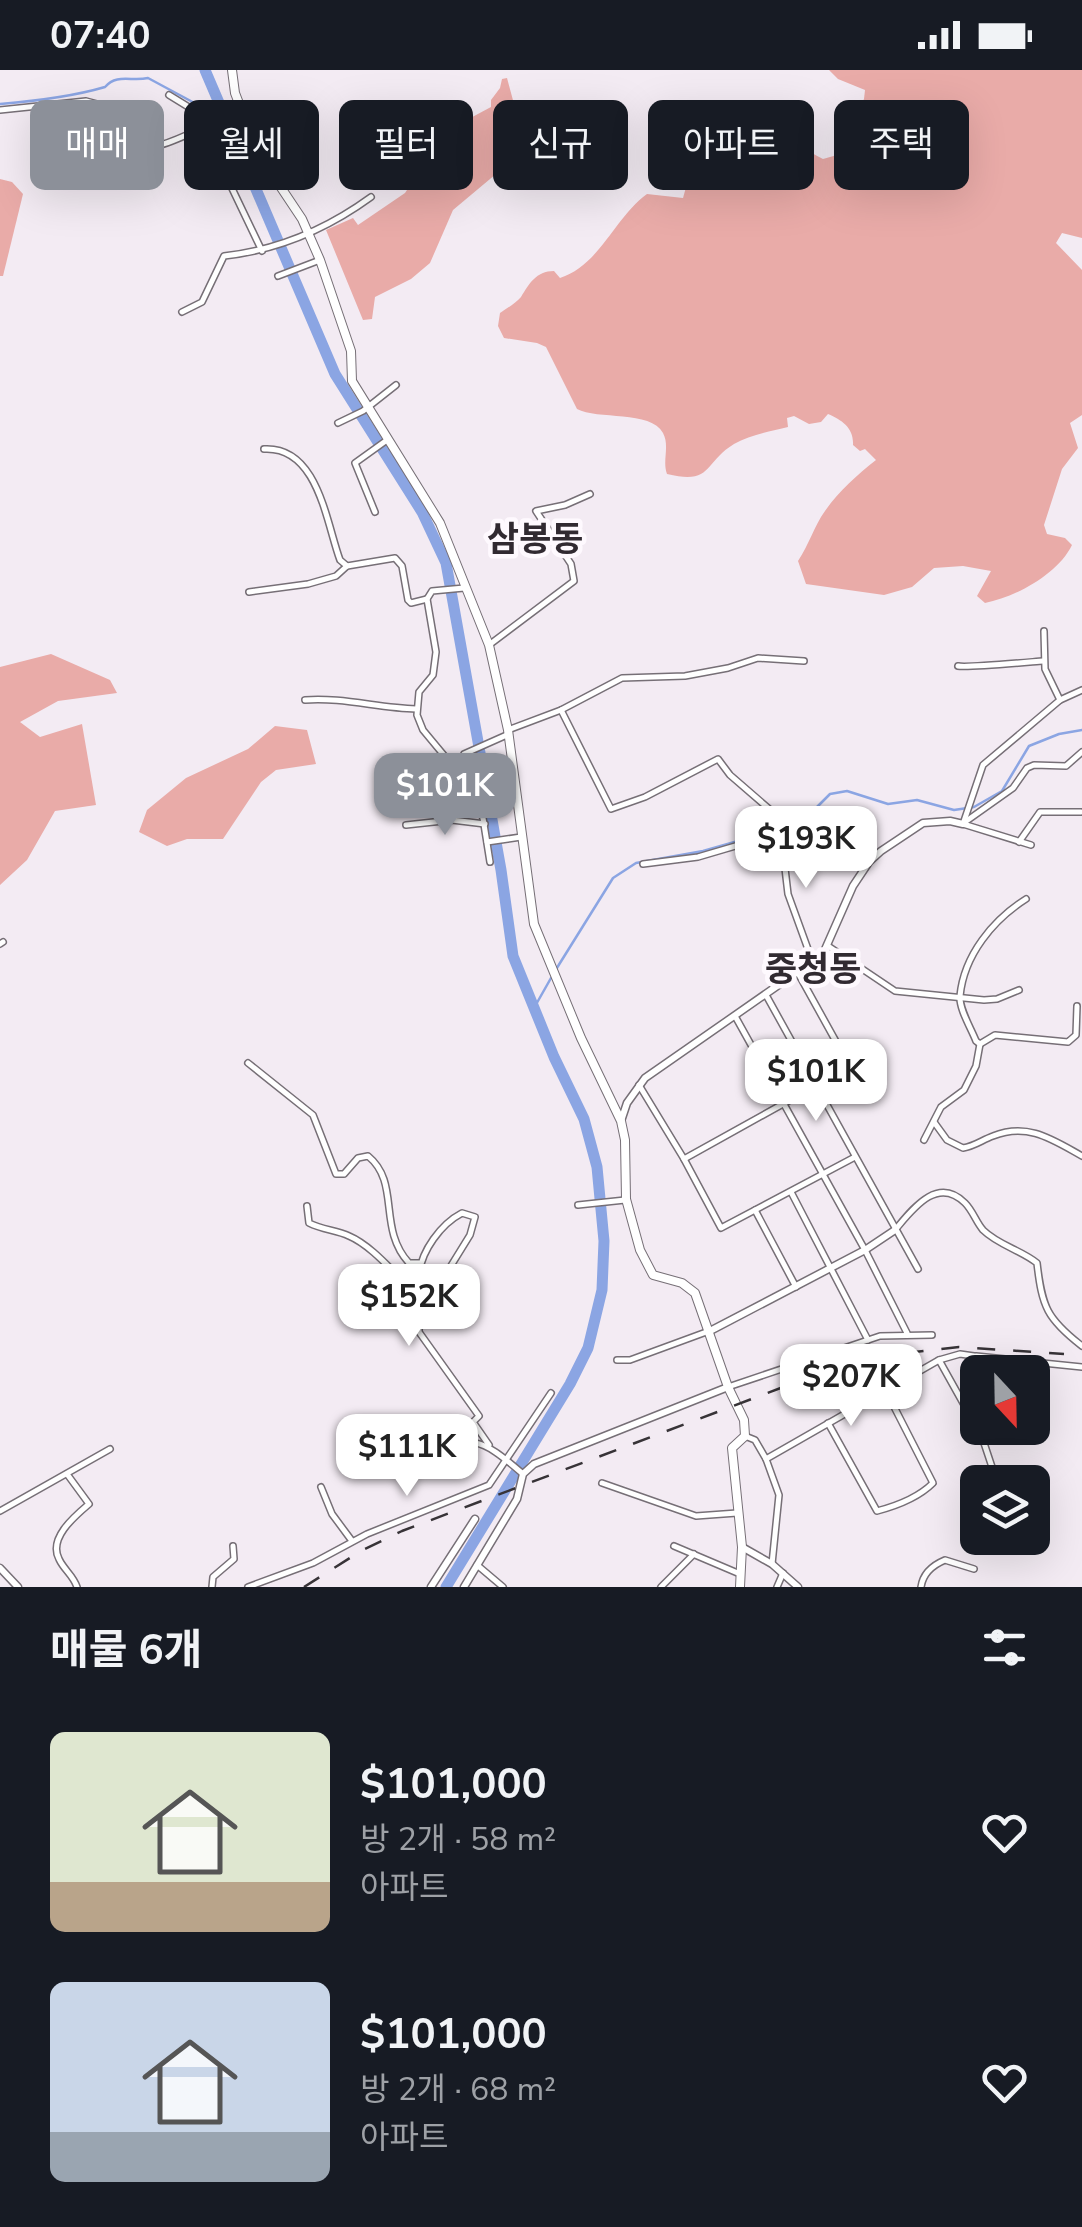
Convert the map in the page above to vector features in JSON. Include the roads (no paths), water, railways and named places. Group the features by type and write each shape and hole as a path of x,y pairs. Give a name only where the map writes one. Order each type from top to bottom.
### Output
{"main road":[{"path":"232,70 235,93 258,153 309,232 320,260 351,351 352,381 365,408 440,523 462,588 489,645 508,732 531,910 580,1038 622,1120 626,1200 647,1268 652,1275 682,1283 695,1292 744,1422 745,1436 732,1448 742,1547 740,1587"}],"street":[{"path":"169,95 184,104"},
{"path":"0,110 86,101 101,106 114,130 135,148 148,148 184,135"},
{"path":"233,190 262,251"},
{"path":"182,312 202,302 224,256 286,244 371,197"},
{"path":"278,276 320,260"},
{"path":"338,423 396,385"},
{"path":"375,512 356,463 386,441"},
{"path":"264,450 289,453 310,475 340,560 347,566"},
{"path":"489,645 574,581 571,564 536,512 565,506 590,494"},
{"path":"249,592 325,580 347,566 394,558 402,566 408,600 427,599"},
{"path":"462,588 432,591 427,599 436,652 433,676 419,692 416,708 424,730 453,764 485,824 490,862"},
{"path":"1044,631 1043,660 1060,700"},
{"path":"453,764 464,754 622,678 686,676 758,658 804,661"},
{"path":"958,666 1043,660"},
{"path":"962,824 984,766 1060,700 1082,690"},
{"path":"305,700 327,698 348,704 416,708"},
{"path":"561,710 611,809 646,797 718,759 752,796 782,820"},
{"path":"962,824 1013,788 1027,768 1066,766 1082,752"},
{"path":"1019,842 1040,812 1081,812"},
{"path":"406,825 452,820 485,824"},
{"path":"622,1120 639,1084 813,963 828,946 853,886 881,851 923,823 936,820 1031,844"},
{"path":"643,864 698,857 804,826 839,823"},
{"path":"769,836 784,860 787,889 813,963"},
{"path":"488,842 524,837"},
{"path":"924,1140 941,1107 964,1090 976,1066 980,1044 960,999 967,970 985,934 1003,914 1026,899"},
{"path":"828,946 895,991 996,999 1019,990"},
{"path":"798,973 844,1056"},
{"path":"766,995 918,1269"},
{"path":"980,1044 994,1035 1068,1042 1076,1035 1077,1006"},
{"path":"735,1016 907,1333"},
{"path":"248,1063 313,1114 322,1130 332,1171 344,1174 358,1158 368,1156 374,1160 388,1188 393,1238 410,1263 420,1263"},
{"path":"639,1084 721,1228 855,1157"},
{"path":"684,1158 817,1085"},
{"path":"934,1122 948,1140 964,1148 998,1134 1026,1131 1058,1140 1082,1156"},
{"path":"790,1192 868,1340"},
{"path":"617,1360 630,1360 710,1331 865,1250 895,1230 912,1208 928,1196 946,1194 962,1200 985,1232 1037,1263 1038,1286 1051,1319 1082,1346"},
{"path":"578,1204 626,1200"},
{"path":"306,1206 309,1222 326,1232 357,1240 402,1280 419,1275 420,1263 450,1220 462,1212 472,1214 475,1225 449,1268 445,1300 420,1324 419,1332 479,1416 472,1422 488,1445 522,1472"},
{"path":"755,1210 796,1287"},
{"path":"464,1587 517,1498 522,1472 548,1455 603,1438 728,1387 868,1340 907,1333 932,1336"},
{"path":"766,1459 939,1360 967,1355"},
{"path":"939,1360 982,1437 991,1465"},
{"path":"1050,1363 1082,1366"},
{"path":"828,1423 877,1511 929,1488 933,1482 885,1389"},
{"path":"248,1587 312,1564 352,1542 489,1485 509,1462 551,1393"},
{"path":"745,1436 755,1440 780,1495 772,1564"},
{"path":"417,1457 452,1444 488,1445"},
{"path":"0,1511 110,1450"},
{"path":"67,1474 89,1504 65,1528 57,1548 58,1558 77,1587"},
{"path":"602,1483 696,1516 737,1512"},
{"path":"321,1487 332,1514 352,1542"},
{"path":"431,1587 475,1519"},
{"path":"212,1587 213,1578 234,1559 233,1546"},
{"path":"674,1546 740,1574"},
{"path":"742,1547 772,1564 798,1587"},
{"path":"661,1587 694,1554"},
{"path":"922,1587 922,1578 945,1560 974,1569"},
{"path":"477,1566 503,1587"},
{"path":"0,1568 18,1587"},
{"path":"777,1587 783,1573"}],"waterway":[{"path":"205,70 335,374 422,512 446,563 513,956 584,1119 597,1167 604,1241 602,1290 588,1348 446,1587"},
{"path":"0,104 79,93 120,79 148,78 189,100"},
{"path":"555,971 613,878 636,863 703,851 801,823 830,794 847,791 888,804 917,800 954,810 974,807 1002,791 1029,746 1082,730"},
{"path":"534,1008 551,978"}],"railway":[{"path":"304,1587 402,1531 831,1369 889,1355 959,1347 1064,1354"}],"district":[{"name":"삼봉동","path":"535,539"},
{"name":"중청동","path":"813,969"}]}
